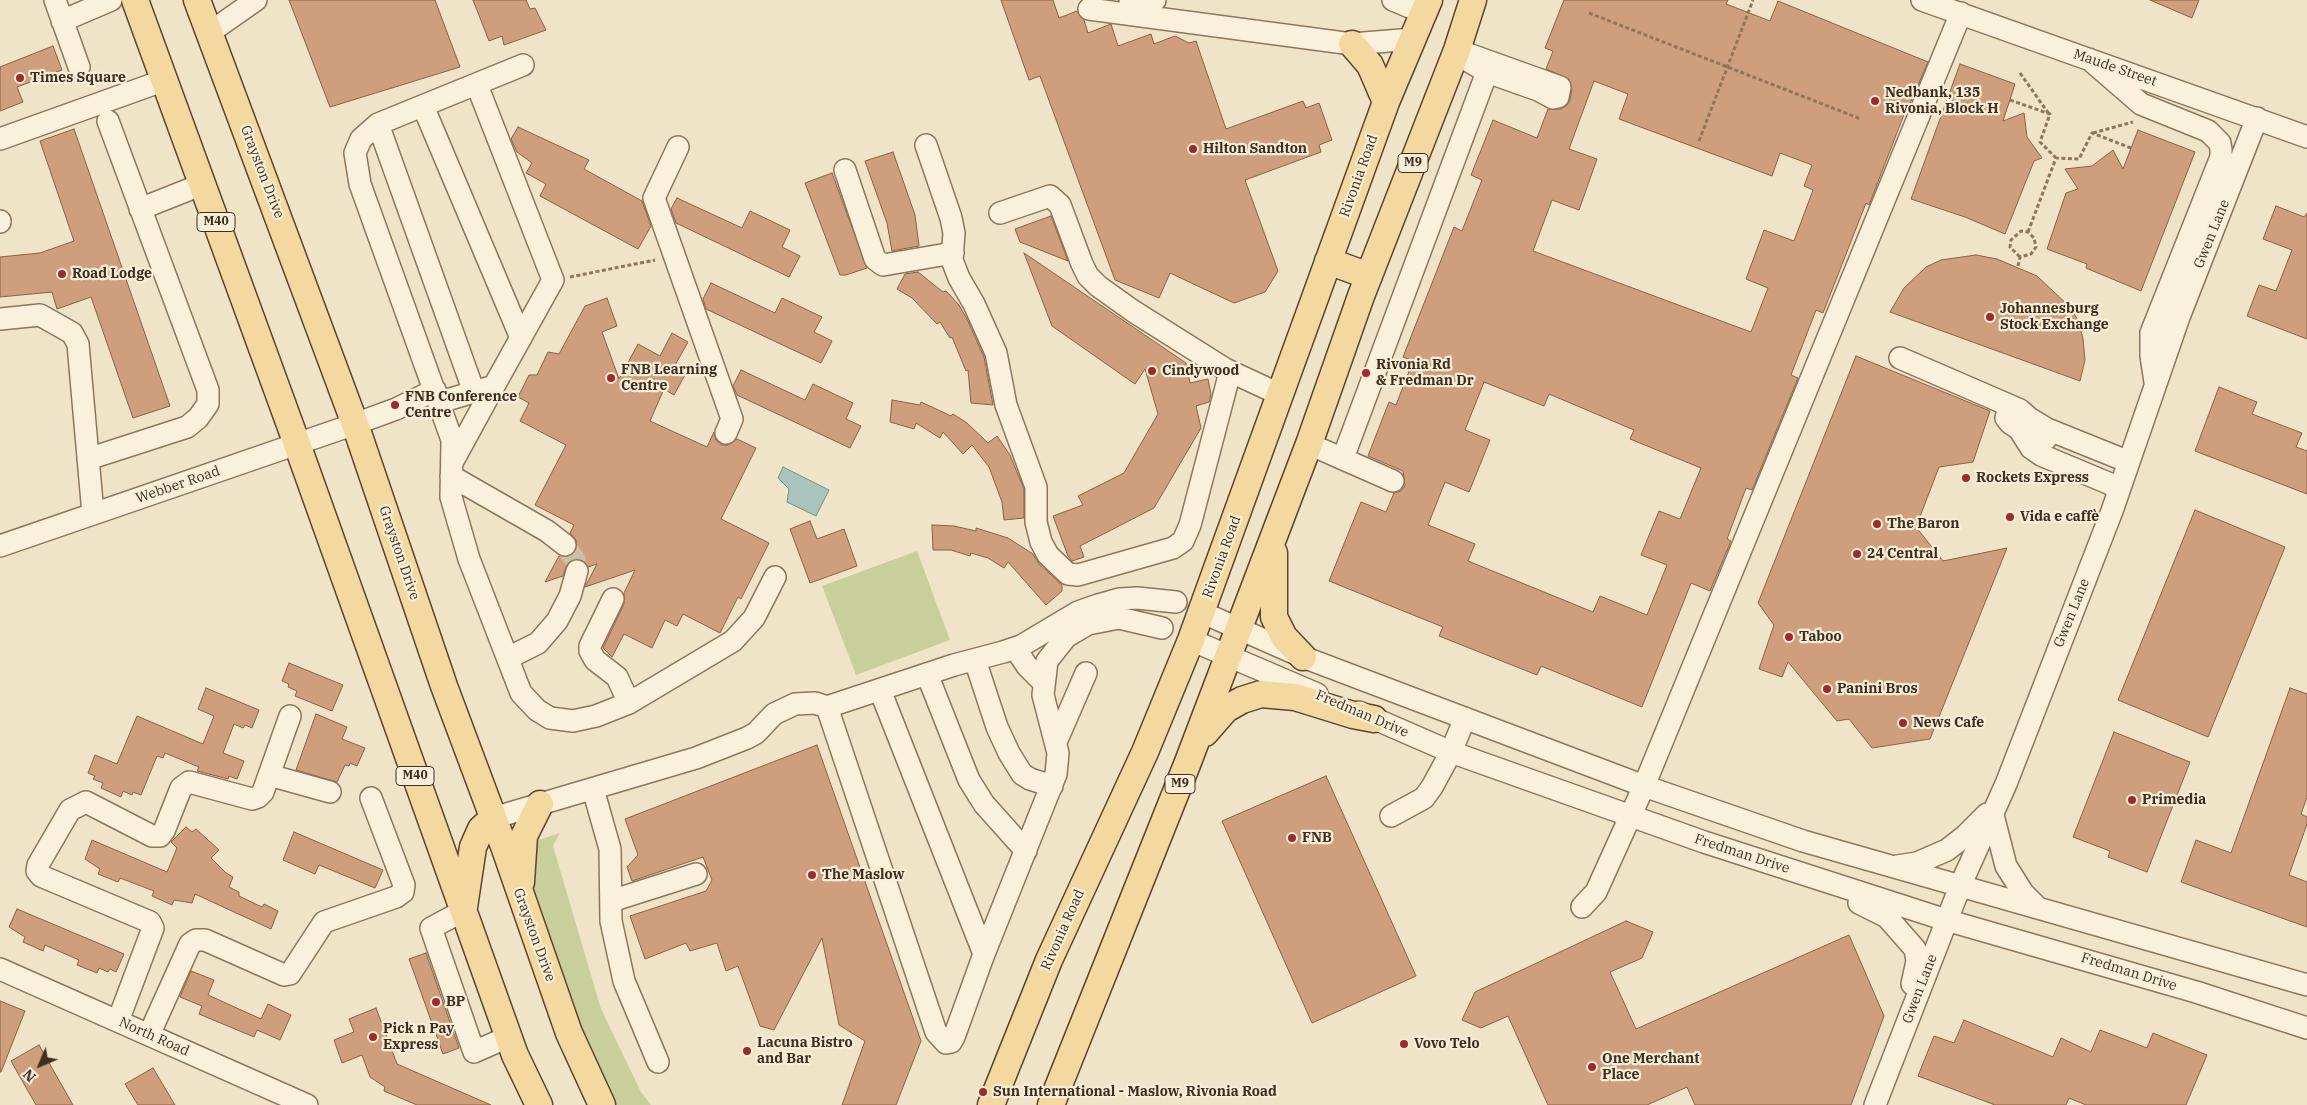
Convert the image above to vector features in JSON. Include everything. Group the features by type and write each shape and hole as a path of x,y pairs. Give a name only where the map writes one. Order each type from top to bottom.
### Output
{"main road":[{"name":"M40","path":"135,0 297,444 508,1037 539,1105"},
{"name":"Grayston Drive","path":"197,0 355,424 444,686 569,1033 602,1105"},
{"name":"M9","path":"1051,1105 1188,762 1309,444 1369,276 1457,50 1473,0"},
{"name":"Rivonia Road","path":"991,1105 1049,960 1145,752 1192,640 1386,102 1426,6"},
{"path":"1352,44 1370,65 1386,102"},
{"path":"1328,261 1369,276"},
{"path":"1275,533 1272,578 1274,617 1284,637 1303,657"},
{"path":"1188,762 1208,728 1226,709 1242,700 1262,694 1295,697 1353,716 1374,719"},
{"path":"523,905 521,882 524,836 540,804"},
{"path":"463,911 473,847 481,828 493,818"}],"street":[{"path":"55,0 79,67"},
{"path":"62,21 111,0"},
{"path":"209,33 256,0"},
{"path":"1130,0 1155,0"},
{"path":"1393,0 1426,6"},
{"name":"Maude Street","path":"1922,0 2307,136"},
{"path":"1089,9 1352,44 1413,39"},
{"path":"1582,907 1596,892 1644,786 1961,14"},
{"path":"1457,50 1560,87 1558,97 1553,98 1538,90 1487,72 1470,62 1457,50"},
{"path":"2089,59 2141,104 2208,131 2220,142 2221,157 2151,334 2151,356 2156,387"},
{"path":"523,65 378,124 361,139 355,154 360,184 438,396 452,440 451,497 469,559 521,693 537,710 550,718 573,721 586,719 629,703 733,642 754,618 775,577"},
{"path":"1343,458 1487,72"},
{"path":"0,139 165,80"},
{"path":"452,469 484,389 521,338 553,280 477,85"},
{"path":"423,106 521,338"},
{"name":"Gwen Lane","path":"1875,1105 1946,920 2006,784 2127,469 2179,317 2257,118"},
{"path":"88,458 187,427 198,418 208,404 208,390 108,121"},
{"path":"378,124 484,389"},
{"path":"926,145 952,218 954,233 953,253 958,278 974,304 996,353 1006,404 1036,487 1036,522 1041,542 1048,554 1068,574 1078,576 1173,548 1183,541 1190,525 1230,372"},
{"path":"678,147 654,198 702,335 729,426 742,400"},
{"path":"844,170 875,259 883,265 953,253"},
{"path":"140,209 203,184"},
{"path":"1000,213 1050,196 1060,206 1088,276 1133,311 1230,372 1281,395"},
{"path":"673,256 679,227"},
{"path":"0,319 40,315 72,333 78,344 93,514"},
{"path":"702,335 711,315"},
{"path":"1900,358 2016,415 2040,436 2127,469"},
{"name":"Webber Road","path":"0,546 355,424 396,408 438,396 484,389"},
{"path":"2016,415 2036,409 2127,469"},
{"path":"1309,444 1393,481"},
{"path":"452,469 547,531 564,545"},
{"path":"508,658 538,643 557,621 570,596 577,571"},
{"path":"493,818 678,764 756,733 774,714 795,704 816,703 827,707 927,674 1015,648 1078,612 1098,605 1119,599 1137,598 1176,602"},
{"path":"613,599 590,646 590,652 595,660 617,678 629,703"},
{"path":"1201,612 1303,657 1644,786 1803,841 1879,864 1961,884 2039,909 2307,985"},
{"path":"827,707 936,1032 946,1043 951,1042 984,954 1052,786 1058,766 1056,742 1044,704 1043,682 1050,656 1074,630 1098,621 1119,618 1162,628"},
{"name":"Fredman Drive","path":"1192,640 1451,752 1629,816 1946,920 2178,986 2307,1028"},
{"path":"1015,648 1027,666 1043,682"},
{"path":"975,660 997,727 1009,753 1022,774 1030,779 1052,786"},
{"path":"1056,742 1086,673"},
{"path":"927,674 969,780 984,804 1026,851"},
{"path":"880,690 984,954"},
{"path":"118,1021 153,928 150,922 41,876 37,871 38,866 70,810 86,802 152,836 160,836 164,831 181,788 189,782 252,799 263,792 290,716"},
{"path":"1391,816 1424,798 1451,752 1465,718"},
{"path":"269,774 330,792"},
{"path":"1879,864 1896,866 1917,863 1947,850 1986,816 2006,784"},
{"path":"593,789 610,849 611,920 624,981 658,1062"},
{"path":"149,1035 190,944 196,940 205,940 284,975 290,974 324,922 396,897 403,892 404,885 371,798"},
{"path":"1993,815 2006,866 2023,893 2039,909"},
{"path":"1797,872 1887,917 1915,949 1917,961 1893,1059"},
{"path":"611,901 696,874"},
{"path":"463,911 431,928 474,1052 508,1037"},
{"name":"North Road","path":"0,969 307,1105"}],"path":[{"path":"1699,141 1753,0"},
{"path":"1589,13 1861,119"},
{"path":"2020,73 2050,114"},
{"path":"2010,100 2050,114"},
{"path":"2050,114 2040,142 2056,158 2079,158 2092,133 2140,120"},
{"path":"2092,133 2131,148"},
{"path":"2028,232 2056,158"},
{"path":"2021,231 2028,232 2034,238 2036,247 2032,254 2020,257 2010,247 2011,240 2021,231"},
{"path":"553,280 673,256"},
{"path":"2018,266 2020,257"}],"green space":[{"path":"917,551 950,640 856,675 822,586"},
{"path":"560,833 553,846 601,1009 641,1092 651,1105 604,1105 499,853"}],"water":[{"path":"783,467 829,490 816,516 787,502 789,489 778,478"}],"building":[{"path":"289,0 435,0 460,67 330,107"},
{"path":"473,0 526,0 530,9 535,8 546,30 504,45 502,36 489,41"},
{"name":"Hilton Sandton","path":"1001,0 1053,0 1059,18 1077,11 1084,20 1088,33 1111,24 1118,46 1151,34 1154,44 1175,36 1189,43 1196,41 1226,129 1303,101 1306,108 1319,103 1332,140 1319,145 1321,152 1245,180 1278,271 1265,292 1234,303 1170,273 1159,298 1115,280 1040,76 1029,80"},
{"path":"1564,0 1728,0 1726,4 1770,21 1778,1 1928,62 1905,112 1869,205 1866,203 1823,313 1816,310 1791,375 1798,378 1752,490 1746,488 1727,539 1731,541 1710,591 1691,583 1642,707 1541,666 1537,675 1439,636 1443,627 1329,581 1361,502 1386,512 1394,493 1401,491 1405,486 1403,471 1368,456 1389,402 1396,405 1413,361 1403,357 1454,227 1462,231 1482,180 1471,175 1493,120 1537,138 1548,109 1561,109 1570,100 1572,89 1569,79 1546,69 1553,51 1545,48","holes":["1594,81 1628,94 1619,119 1772,176 1780,153 1812,165 1804,186 1813,190 1794,241 1764,230 1746,279 1768,288 1751,332 1533,251 1552,200 1579,210 1597,159 1569,149","1484,382 1544,406 1549,394 1634,430 1630,439 1701,468 1680,519 1659,511 1641,555 1667,565 1647,615 1600,596 1593,612 1468,561 1475,544 1428,525 1445,482 1469,492 1490,440 1465,430"]},
{"path":"2150,0 2199,0 2192,18"},
{"name":"Times Square","path":"53,46 62,70 17,87 23,102 0,111 0,67"},
{"path":"1960,64 2015,84 2003,121 2024,113 2027,137 2042,158 2034,161 2005,234 1965,217 1911,199"},
{"path":"518,127 589,160 584,169 642,201 651,226 638,249 540,196 546,184 526,173 532,163 517,152 511,139"},
{"name":"Road Lodge","path":"74,129 170,406 133,418 91,297 57,309 52,292 0,297 0,257 40,253 74,241 40,141"},
{"path":"2138,130 2195,152 2141,291 2086,268 2087,264 2047,249 2066,193 2078,189 2065,169 2092,166 2113,150 2123,169"},
{"path":"893,152 915,215 919,246 892,251 887,223 865,161"},
{"path":"832,173 867,268 846,275 840,275 805,183"},
{"path":"677,198 742,228 750,211 790,230 782,247 800,256 789,277 676,223 671,209"},
{"path":"2276,206 2304,217 2307,213 2307,339 2247,316 2259,285 2276,291 2292,250 2263,239"},
{"path":"1051,216 1068,261 1020,242 1015,229"},
{"name":"Cindywood","path":"1024,253 1186,363 1190,383 1208,379 1211,394 1209,402 1196,406 1201,428 1154,508 1080,546 1084,557 1072,561 1068,556 1053,516 1083,505 1078,496 1124,473 1158,414 1145,369 1135,384 1052,326"},
{"name":"Johannesburg Stock Exchange","path":"1976,255 1997,259 2037,276 2070,307 2079,322 2083,339 2085,360 2080,381 1890,312 1904,288 1926,267 1941,260"},
{"path":"918,272 943,292 946,291 959,305 967,319 984,357 993,405 971,403 968,370 966,371 952,337 950,338 940,322 937,324 912,298 897,289 905,274"},
{"path":"711,283 775,313 782,298 822,317 814,332 832,341 821,363 706,309 703,299"},
{"name":"FNB Conference Centre","path":"607,298 617,326 602,332 619,379 638,344 660,356 672,333 688,342 674,367 686,373 674,395 664,389 650,421 707,447 714,432 716,440 722,445 728,445 737,439 756,448 721,519 769,543 741,599 738,597 720,633 683,614 677,626 665,620 652,648 624,634 612,657 603,648 624,604 624,593 635,570 585,587 597,564 588,567 581,559 574,559 568,562 563,576 545,582 559,556 570,556 577,547 576,540 570,533 574,525 535,505 566,445 520,421 529,403 518,397 529,375 537,375 548,352 559,354 585,306"},
{"name":"24 Central","path":"1856,356 1990,411 1973,462 1939,467 1916,527 1943,561 2007,548 1930,739 1872,748 1849,719 1837,721 1788,662 1782,677 1759,669 1774,625 1758,603"},
{"path":"741,370 805,400 813,384 853,403 846,419 861,426 850,448 737,395 733,386"},
{"path":"2219,387 2257,402 2252,414 2302,433 2296,447 2307,451 2307,494 2195,451"},
{"path":"892,400 920,405 921,402 951,416 953,414 967,423 988,443 997,436 1010,455 1024,489 1024,518 1004,520 1002,502 989,467 972,445 963,454 943,432 940,438 916,423 914,429 890,422"},
{"path":"2195,510 2285,547 2208,737 2118,700"},
{"path":"810,521 817,539 844,529 857,566 810,583 790,529"},
{"path":"932,525 954,526 976,531 976,528 1008,538 1033,554 1039,564 1062,585 1062,591 1046,605 1008,562 1004,568 988,558 971,553 970,556 951,550 933,550"},
{"path":"289,663 343,685 332,711 295,696 297,691 288,687 289,684 282,681"},
{"path":"206,688 259,710 252,728 245,725 243,728 234,724 223,753 244,761 237,779 229,776 228,779 197,771 199,767 165,753 163,758 157,756 141,795 133,792 132,795 123,791 121,797 101,788 103,783 93,779 95,776 88,773 95,755 117,764 137,716 203,744 214,716 198,709"},
{"path":"2290,688 2307,694 2307,797 2301,814 2307,817 2307,824 2289,875 2307,882 2307,927 2181,882 2196,840 2231,853"},
{"path":"316,714 347,727 342,739 365,748 357,766 350,763 349,766 345,765 337,782 296,770"},
{"name":"Primedia","path":"2114,732 2190,762 2147,872 2108,857 2110,851 2073,837"},
{"path":"817,745 921,1041 896,1105 842,1105 865,1041 839,1025 822,938 774,1030 760,1026 738,966 726,971 717,943 690,951 686,943 645,959 630,916 706,891 712,880 703,857 632,881 627,867 638,855 625,819"},
{"path":"1326,776 1416,976 1312,1023 1222,821"},
{"path":"186,827 192,832 196,829 219,850 211,858 226,873 233,877 229,887 239,892 239,896 262,907 264,904 278,911 271,929 195,894 192,903 174,900 172,905 152,896 154,891 120,878 118,882 98,874 100,869 85,859 92,840 167,872 177,848 171,842"},
{"path":"294,832 383,870 375,888 319,865 315,874 283,860"},
{"path":"17,909 124,954 116,972 110,969 108,972 99,968 97,973 77,965 79,960 45,945 43,951 23,942 25,937 9,927"},
{"path":"1626,921 1653,932 1642,958 1610,972 1636,1029 1849,935 1884,1016 1851,1105 1695,1105 1687,1087 1647,1105 1548,1105 1508,1016 1481,1028 1462,1020 1475,992"},
{"path":"426,953 459,1048 443,1054 409,959"},
{"path":"191,971 214,980 208,995 261,1019 268,1004 291,1015 280,1040 257,1030 254,1037 199,1014 202,1006 180,997"},
{"path":"0,1001 25,1011 1,1072 0,1072"},
{"path":"376,1008 397,1064 491,1105 417,1105 384,1091 385,1087 370,1077 362,1055 342,1063 334,1040 354,1032 349,1019"},
{"path":"1964,1020 2053,1057 2061,1038 2091,1052 2100,1030 2147,1048 2153,1033 2207,1055 2186,1105 2086,1105 2069,1098 2066,1105 1995,1105 1918,1076 1934,1036 1954,1043"},
{"path":"39,1045 73,1105 36,1105 11,1061"},
{"path":"153,1068 175,1105 138,1105 125,1084"}],"tunnel":[{"path":"565,545 575,560 577,571"}],"place":[{"name":"Times Square","path":"20,78"},
{"name":"Nedbank, 135 Rivonia, Block H","path":"1875,101"},
{"name":"Hilton Sandton","path":"1193,149"},
{"name":"Road Lodge","path":"62,274"},
{"name":"Johannesburg Stock Exchange","path":"1990,317"},
{"name":"Cindywood","path":"1152,371"},
{"name":"Rivonia Rd & Fredman Dr","path":"1366,373"},
{"name":"FNB Learning Centre","path":"611,378"},
{"name":"FNB Conference Centre","path":"395,405"},
{"name":"Rockets Express","path":"1966,478"},
{"name":"Vida e caffè","path":"2010,517"},
{"name":"The Baron","path":"1877,524"},
{"name":"24 Central","path":"1857,554"},
{"name":"Taboo","path":"1789,637"},
{"name":"Panini Bros","path":"1827,689"},
{"name":"News Cafe","path":"1903,723"},
{"name":"Primedia","path":"2132,800"},
{"name":"FNB","path":"1292,838"},
{"name":"The Maslow","path":"812,875"},
{"name":"BP","path":"436,1002"},
{"name":"Pick n Pay Express","path":"373,1037"},
{"name":"Vovo Telo","path":"1404,1044"},
{"name":"Lacuna Bistro and Bar","path":"747,1051"},
{"name":"One Merchant Place","path":"1592,1067"},
{"name":"Sun International - Maslow, Rivonia Road","path":"983,1092"}]}
